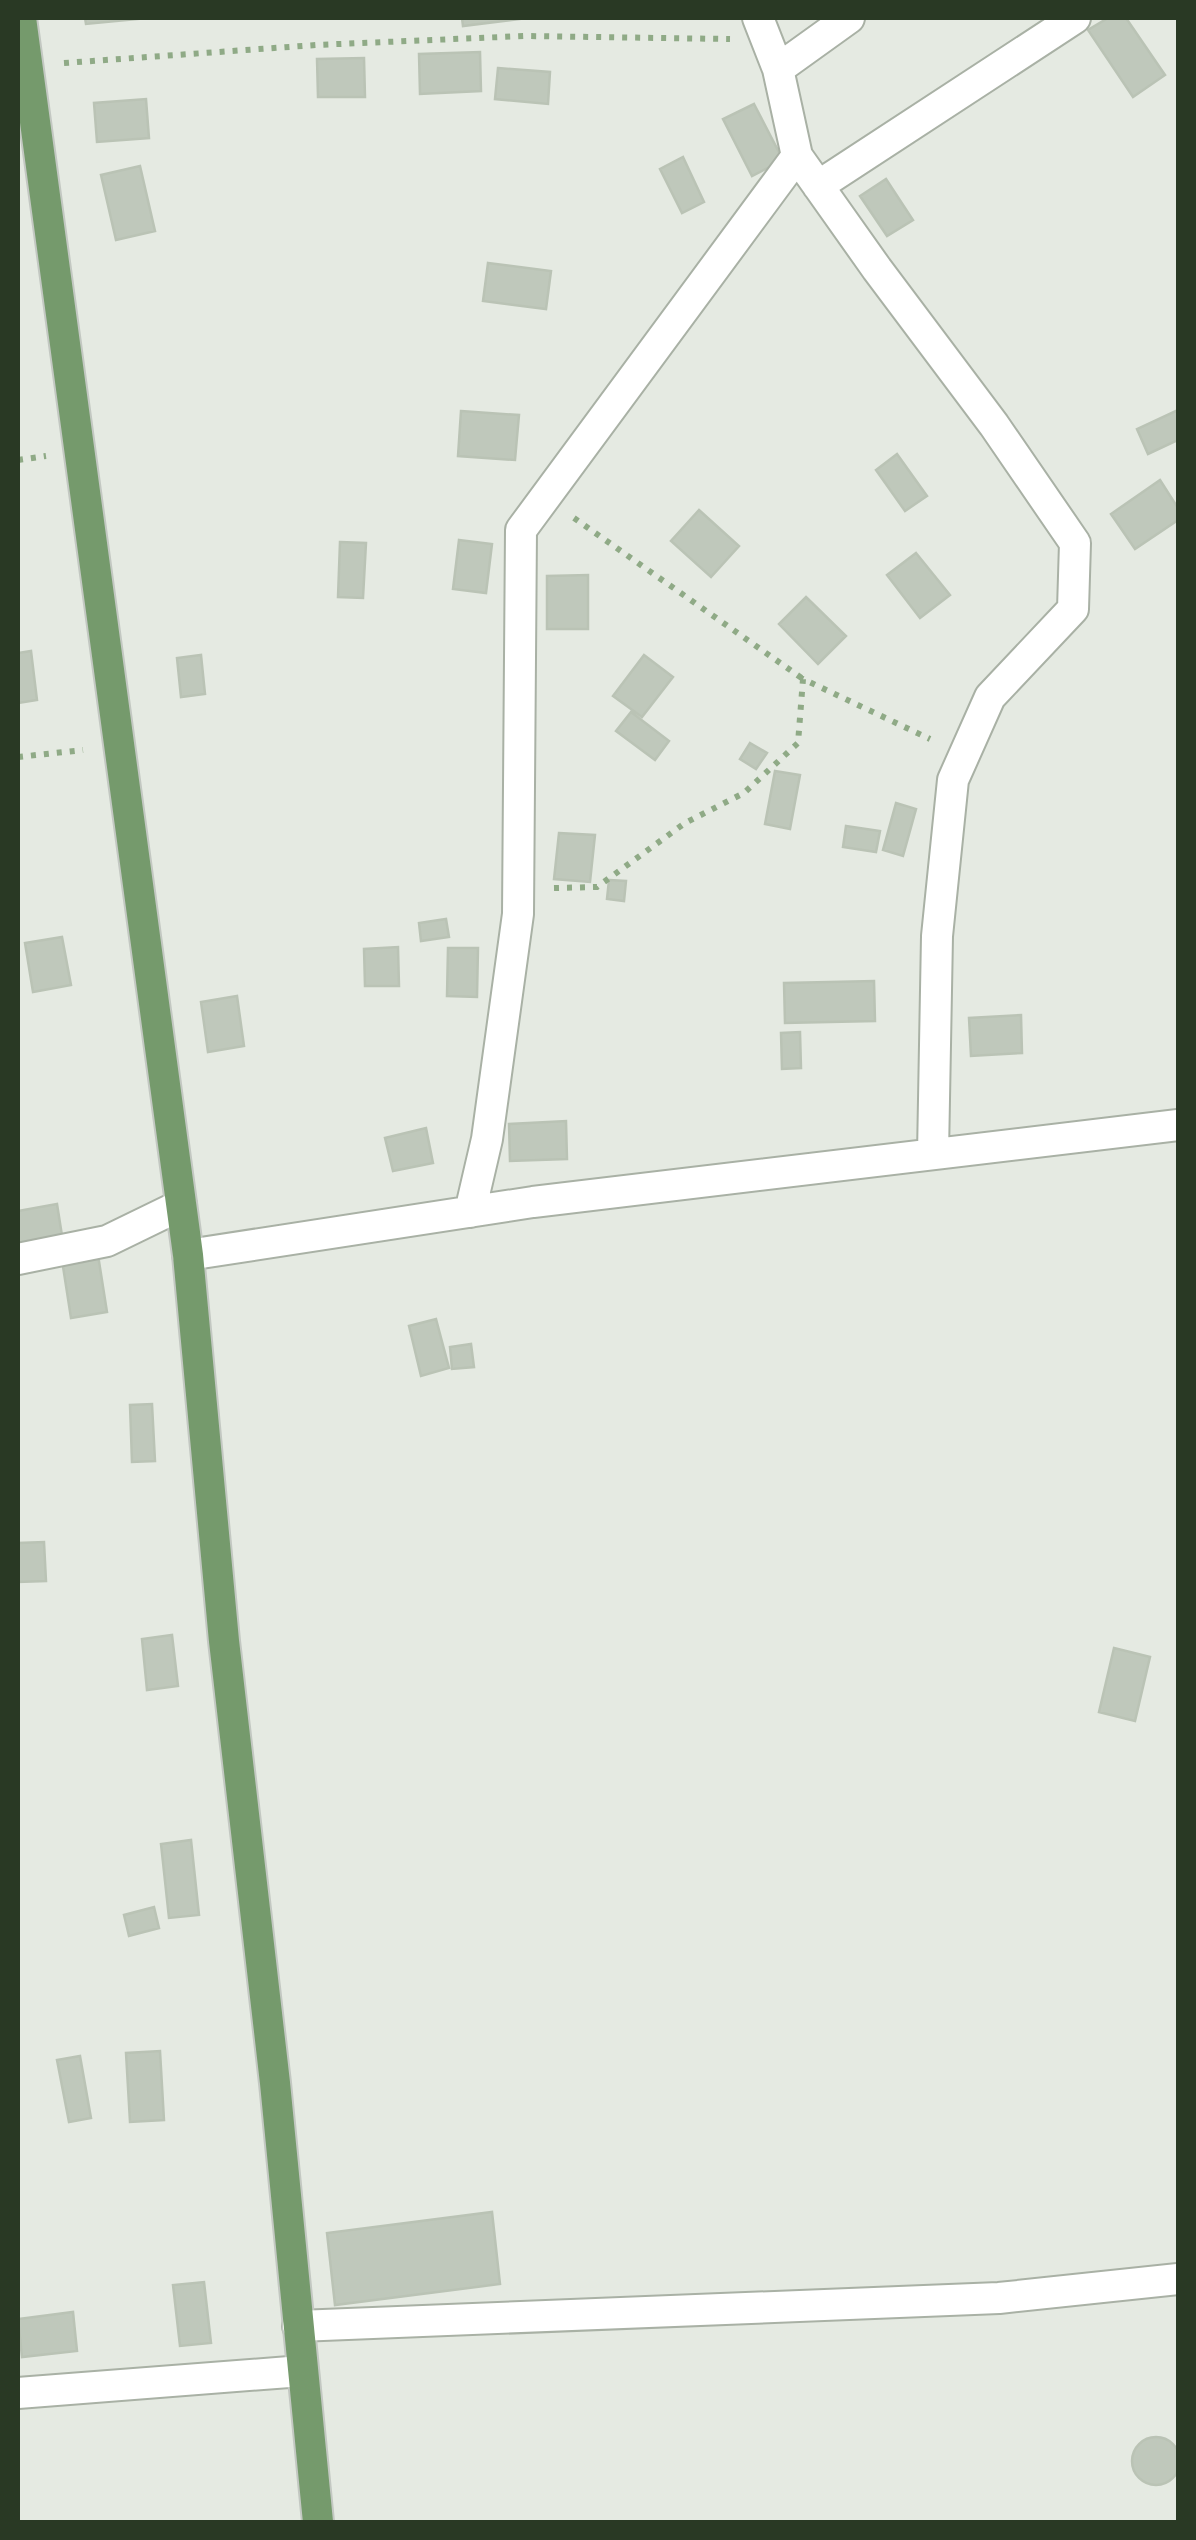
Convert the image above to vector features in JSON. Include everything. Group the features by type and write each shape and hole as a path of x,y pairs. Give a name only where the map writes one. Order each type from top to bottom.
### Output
{"main road":[{"path":"21,18 188,1254 224,1641 275,2082 318,2522"}],"street":[{"path":"778,69 849,18"},
{"path":"818,186 1055,23"},
{"path":"763,29 778,69 797,156 994,425 1075,544 1073,609 990,697 952,780 937,936 933,1154"},
{"path":"470,1212 488,1139 518,914 520,530 797,156"},
{"path":"188,1254 470,1212 1178,1124"},
{"path":"18,1259 107,1241 181,1205"},
{"path":"298,2326 999,2298 1178,2279"},
{"path":"18,2392 302,2372"}],"path":[{"path":"28,66 316,45 763,29"},
{"path":"544,497 803,678 964,755"},
{"path":"518,888 597,887 685,823 744,793 798,743 803,678"},
{"path":"18,757 119,746"}],"building":[{"path":"85,18 136,18 137,19 86,24"},
{"path":"462,18 527,18 463,26"},
{"path":"1108,18 1126,18 1165,75 1133,97 1088,30"},
{"path":"480,52 481,91 420,94 419,54"},
{"path":"364,58 365,97 318,97 317,59"},
{"path":"498,68 550,72 548,104 495,99"},
{"path":"146,99 149,138 97,142 94,103"},
{"path":"754,104 783,160 752,176 723,119"},
{"path":"683,157 704,202 682,213 660,169"},
{"path":"140,166 155,231 116,240 101,175"},
{"path":"886,179 913,220 887,236 860,196"},
{"path":"488,263 551,271 546,309 483,301"},
{"path":"1178,410 1178,440 1148,454 1137,429"},
{"path":"461,411 519,415 515,460 458,456"},
{"path":"897,454 927,496 905,511 876,470"},
{"path":"1160,480 1178,508 1178,520 1135,549 1111,514"},
{"path":"699,510 739,546 711,577 671,541"},
{"path":"459,540 492,544 486,593 453,589"},
{"path":"340,542 366,543 363,598 338,597"},
{"path":"916,553 950,595 920,618 887,575"},
{"path":"588,575 588,629 547,629 547,576"},
{"path":"806,597 846,636 818,664 779,624"},
{"path":"31,651 37,700 18,703 18,653"},
{"path":"201,655 205,694 181,697 177,658"},
{"path":"644,655 673,677 642,717 613,696"},
{"path":"631,712 669,741 655,760 616,731"},
{"path":"750,743 767,753 756,769 740,759"},
{"path":"775,771 800,775 790,829 765,824"},
{"path":"896,803 916,809 903,856 883,850"},
{"path":"846,826 880,831 876,852 843,847"},
{"path":"559,833 595,835 590,882 554,879"},
{"path":"609,880 626,881 624,901 607,899"},
{"path":"446,919 449,937 421,941 419,923"},
{"path":"62,937 71,985 33,992 25,943"},
{"path":"398,947 399,986 365,986 364,949"},
{"path":"448,948 478,948 477,997 447,996"},
{"path":"874,981 875,1021 785,1023 784,983"},
{"path":"237,996 244,1046 208,1052 201,1002"},
{"path":"1021,1015 1022,1053 971,1056 969,1018"},
{"path":"800,1032 801,1068 782,1069 781,1033"},
{"path":"566,1121 567,1159 510,1161 509,1124"},
{"path":"426,1128 433,1163 393,1171 385,1138"},
{"path":"57,1204 63,1242 18,1249 18,1211"},
{"path":"98,1255 107,1312 71,1318 62,1260"},
{"path":"436,1319 449,1368 421,1376 409,1326"},
{"path":"471,1344 474,1367 452,1369 450,1347"},
{"path":"152,1404 155,1461 132,1462 130,1405"},
{"path":"44,1542 46,1581 18,1582 18,1543"},
{"path":"172,1635 178,1686 147,1690 142,1639"},
{"path":"1114,1648 1150,1657 1135,1721 1099,1712"},
{"path":"191,1840 199,1915 169,1918 161,1844"},
{"path":"154,1907 159,1928 129,1936 124,1915"},
{"path":"160,2051 164,2120 130,2122 126,2053"},
{"path":"80,2056 91,2118 69,2122 57,2060"},
{"path":"492,2212 500,2284 335,2305 327,2233"},
{"path":"204,2282 211,2343 180,2346 173,2285"},
{"path":"73,2312 77,2351 22,2357 18,2319"},
{"path":"1156,2437 1173,2444 1180,2461 1173,2478 1156,2485 1139,2478 1132,2461 1139,2444"}]}
